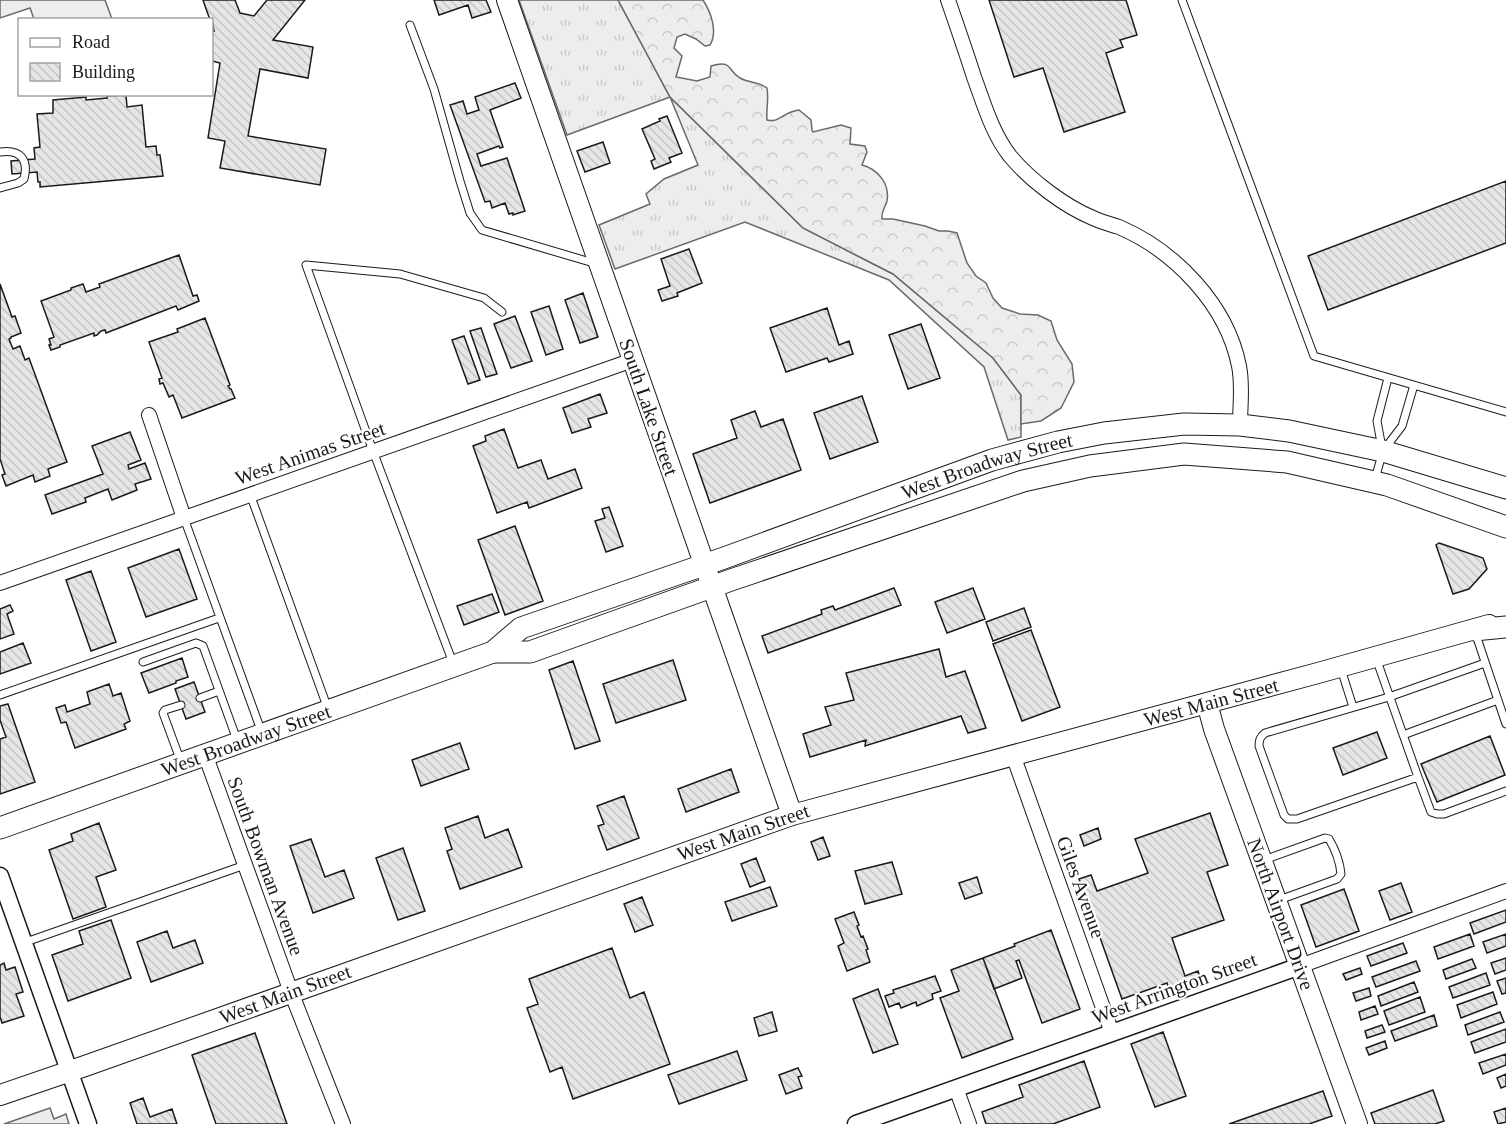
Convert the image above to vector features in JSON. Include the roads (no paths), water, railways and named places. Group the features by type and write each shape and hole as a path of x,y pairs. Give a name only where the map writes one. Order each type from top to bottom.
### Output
{"main road":[{"name":"South Lake Street","path":"507,0 792,814"},
{"name":"West Broadway Street","path":"493,652 521,628 704,565 974,467 1035,447 1104,433 1184,424 1240,425 1289,431 1383,451 1506,488"},
{"name":"West Broadway Street","path":"0,828 493,652 530,652 994,490 1090,466 1185,454 1287,462 1388,485 1506,527"},
{"path":"1474,630 1505,621"},
{"name":"West Main Street","path":"0,1095 792,814 1474,630"},
{"name":"North Airport Drive","path":"1207,703 1357,1124"}],"street":[{"path":"948,0 987,115 1009,154 1023,170 1074,209 1130,233 1166,255 1191,278 1217,311 1234,349 1239,367 1240,425"},
{"name":"West Animas Street","path":"0,583 633,360"},
{"path":"149,415 184,518"},
{"name":"South Bowman Avenue","path":"205,754 291,992 342,1124"},
{"name":"Giles Avenue","path":"1013,755 1112,1033"},
{"path":"0,876 88,1124"},
{"name":"West Arrington Street","path":"856,1124 1506,891"},
{"path":"956,1088 969,1124"}],"lane":[{"path":"1182,0 1314,356 1506,412"},
{"path":"410,25 434,89 470,213 482,230 599,265"},
{"path":"0,152 10,150 19,153 24,160 26,173 18,183 0,188"},
{"path":"454,666 306,265 400,274 484,298 501,312"},
{"path":"1383,451 1377,421 1388,378"},
{"path":"1374,482 1383,451 1402,426 1414,385"},
{"path":"250,494 328,710"},
{"path":"184,518 262,734"},
{"path":"0,694 219,618"},
{"path":"1474,630 1506,724"},
{"path":"143,662 196,644 203,646 238,743"},
{"path":"1376,657 1431,812 1444,814 1506,791"},
{"path":"1418,777 1298,819 1288,819 1284,814 1259,741 1265,733 1389,697 1485,663"},
{"path":"1340,667 1353,707"},
{"path":"200,698 219,691"},
{"path":"1403,735 1498,700"},
{"path":"181,705 165,710 163,713 181,763"},
{"path":"1262,861 1325,838 1329,839 1333,845 1341,868 1341,874 1337,879 1277,901"},
{"path":"23,943 245,865"}]}
